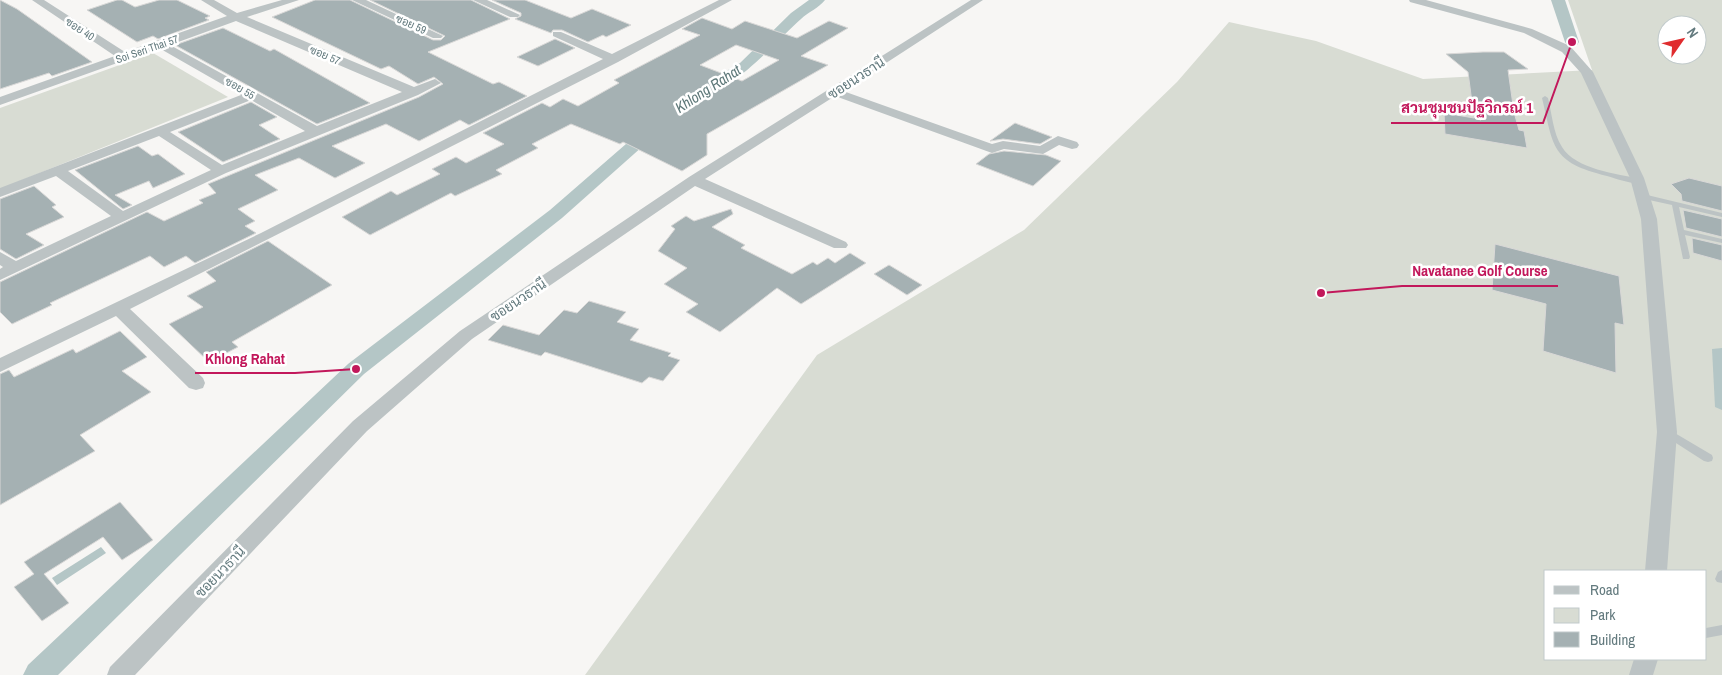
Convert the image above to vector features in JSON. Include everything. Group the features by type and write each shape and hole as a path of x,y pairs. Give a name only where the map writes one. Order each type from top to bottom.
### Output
{"street":[{"name":"ซอย 40","path":"37,0 124,57"},
{"name":"ซอย 57","path":"206,0 236,17 414,92"},
{"name":"Soi Seri Thai 57","path":"0,101 236,17 294,0"},
{"name":"ซอย 59","path":"357,0 437,36"},
{"path":"478,0 514,15"},
{"path":"0,366 266,236 727,0"},
{"name":"ซอยนวธานี","path":"119,675 360,426 466,335 694,180 978,0"},
{"path":"1414,0 1528,31 1566,49 1587,72 1638,181 1649,218 1667,432 1656,570"},
{"path":"557,34 614,59"},
{"name":"ซอย 55","path":"162,44 317,132"},
{"path":"0,258 7,271 221,170 435,83"},
{"path":"835,92 992,149 1003,145 1043,150 1058,140 1072,145"},
{"path":"0,193 252,95"},
{"path":"160,131 221,170"},
{"path":"57,170 121,216"},
{"path":"694,180 840,245"},
{"path":"118,308 196,383"},
{"path":"1640,675 1646,660"}],"lane":[{"path":"1545,98 1558,148 1568,158 1590,169 1638,181"},
{"path":"1643,196 1722,215"},
{"path":"1675,204 1686,256"},
{"path":"1680,231 1722,241"},
{"path":"1667,432 1708,458"},
{"path":"1707,633 1722,630"}],"green space":[{"path":"1568,0 1722,0 1722,675 585,675 817,355 1024,230 1177,82 1229,22 1316,41 1423,79 1592,70"},
{"path":"153,53 228,97 0,189 0,108"}],"shaded area":[{"path":"1722,348 1722,410 1715,407 1712,349"},
{"path":"101,547 106,553 57,585 52,578"}],"building":[{"path":"0,0 17,9 92,62 52,76 49,73 0,89"},
{"path":"122,0 135,7 159,0 177,0 210,16 205,18 209,20 158,39 153,36 137,42 87,10"},
{"path":"315,0 350,0 433,40 441,40 445,36 370,0 471,0 510,19 428,52 493,84 499,82 527,96 469,125 460,120 419,141 386,124 332,146 365,163 335,178 299,158 255,175 278,190 238,209 255,221 245,226 256,233 195,263 186,256 164,267 150,256 50,303 52,305 12,324 0,312 0,282 147,212 164,221 203,203 199,200 216,193 208,184 419,97 443,84 434,77 418,84 389,66 381,69 272,17"},
{"path":"492,0 525,0 571,18 592,9 631,25 606,37 603,35 588,42 562,30 553,30 551,33 515,19 521,16 521,13"},
{"path":"702,18 732,29 745,21 797,38 829,21 848,28 801,56 828,65 707,134 707,155 682,171 623,142 620,144 571,124 532,144 538,148 496,170 502,174 455,196 451,193 370,235 342,217 391,191 397,195 440,174 432,169 456,157 466,163 504,144 483,133 542,103 550,107 563,99 578,106 619,83 614,80 700,35 682,29","holes":["736,45 779,60 742,81 700,65"]},
{"path":"223,28 270,51 274,49 370,103 317,124 175,45"},
{"path":"555,39 575,48 538,66 517,57"},
{"path":"1504,52 1528,69 1508,70 1514,112 1519,130 1524,131 1527,148 1445,134 1444,113 1474,118 1468,72 1446,54"},
{"path":"251,102 277,117 259,125 280,139 223,162 178,132"},
{"path":"1015,123 1052,137 1040,144 1003,139 990,141"},
{"path":"138,146 152,156 158,154 185,174 153,188 149,181 115,195 132,205 123,209 75,170"},
{"path":"1004,151 1046,155 1061,161 1033,186 976,164 989,154"},
{"path":"1689,178 1722,186 1722,211 1682,201 1681,194 1671,184"},
{"path":"34,186 56,205 52,207 64,217 26,234 44,245 16,259 0,249 0,199"},
{"path":"731,209 733,214 712,227 745,245 741,248 792,274 813,262 817,265 828,258 835,263 850,253 866,263 801,304 777,288 720,332 686,312 698,304 664,284 687,268 658,251 675,229 671,226 686,216 694,221"},
{"path":"1683,210 1722,219 1722,237 1686,228"},
{"path":"1692,238 1722,245 1722,261 1693,253"},
{"path":"268,241 332,285 232,342 238,347 209,362 169,324 203,307 187,296 216,281 206,272"},
{"path":"1495,244 1619,276 1624,325 1615,323 1616,373 1543,351 1546,304 1492,290"},
{"path":"889,265 922,285 907,295 874,274"},
{"path":"589,301 626,312 617,322 639,329 630,340 671,353 668,356 680,360 663,381 649,377 642,383 545,352 541,356 488,340 503,325 539,335 564,310 577,313"},
{"path":"120,331 147,357 122,371 151,392 80,435 95,451 0,505 0,374 9,370 14,377 73,349 76,353"},
{"path":"120,502 153,540 122,560 103,537 44,574 69,603 42,621 14,587 34,574 24,562"}],"waterway":[{"name":"Khlong Rahat","path":"703,91 745,66 796,16 818,0"},
{"path":"1558,0 1572,42"},
{"name":"Khlong Rahat","path":"38,675 356,369 556,214 655,127"}],"place":[{"name":"สวนชุมชนปัฐวิกรณ์ 1","path":"1572,42"},
{"name":"Navatanee Golf Course","path":"1321,293"},
{"name":"Khlong Rahat","path":"356,369"}]}
